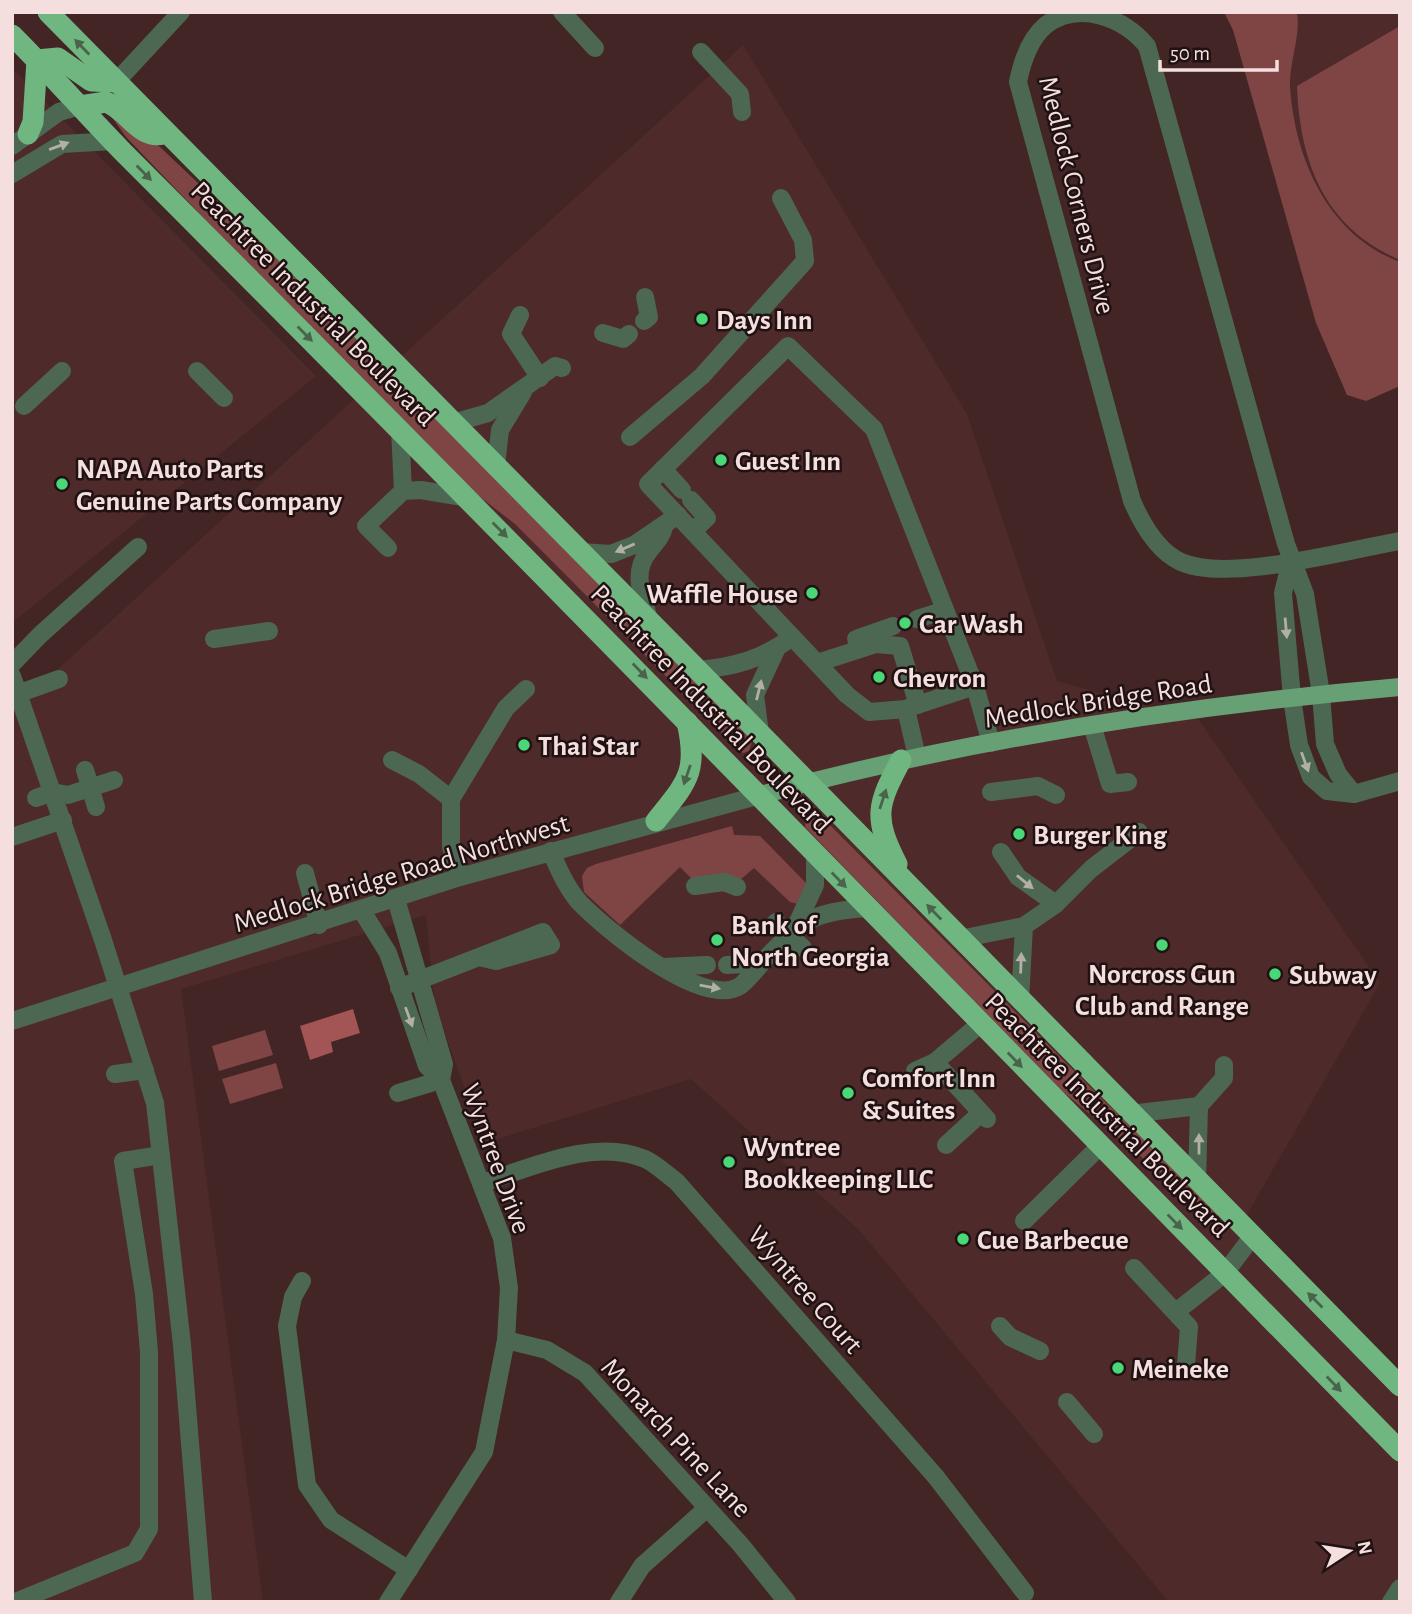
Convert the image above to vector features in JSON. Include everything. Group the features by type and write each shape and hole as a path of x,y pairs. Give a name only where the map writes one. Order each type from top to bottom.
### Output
{"highway":[{"name":"Peachtree Industrial Boulevard","path":"48,12 1400,1386"},
{"name":"Peachtree Industrial Boulevard","path":"12,35 113,141 687,720 757,796 1400,1451"},
{"path":"20,140 34,114 37,60 58,58 91,81 116,82"},
{"path":"80,107 106,102 152,136 166,133"},
{"path":"656,821 690,776 693,747 687,720"},
{"path":"907,885 878,820 880,802 909,759"}],"main road":[{"name":"Medlock Bridge Road","path":"808,782 909,759 1092,725 1321,694 1400,687"},
{"name":"Medlock Bridge Road Northwest","path":"757,796 808,782"}],"street":[{"path":"116,82 181,12"},
{"path":"562,12 595,48"},
{"name":"Medlock Corners Drive","path":"1354,794 1338,774 1325,744 1321,694 1305,594 1291,561 1147,46 1135,31 1119,21 1088,13 1046,25 1023,57 1018,82 1132,501 1150,534 1167,553 1183,563 1216,569 1291,561 1400,541"},
{"path":"701,52 740,94 742,112"},
{"path":"20,140 59,112 80,107"},
{"path":"12,174 62,144 113,141"},
{"path":"630,437 702,376 806,261 803,240 781,198"},
{"path":"644,321 649,317 645,297"},
{"path":"520,315 511,334 532,383"},
{"path":"603,333 623,339 629,334"},
{"path":"975,687 912,707 869,712 813,659 648,484 788,346 874,429 975,687 991,743"},
{"path":"453,423 488,413 555,366 562,368"},
{"path":"197,371 224,398"},
{"path":"24,406 62,372"},
{"path":"496,466 500,430 532,383"},
{"path":"400,429 403,491"},
{"path":"663,469 707,518 693,531"},
{"path":"388,548 366,526 403,491 421,490 469,498"},
{"path":"581,552 611,554 664,527 678,515"},
{"path":"649,620 638,579 642,559 663,533 664,527"},
{"path":"12,664 40,635 138,547"},
{"name":"Medlock Corners Drive","path":"1291,561 1283,593 1299,745 1311,777 1327,790 1354,794"},
{"path":"917,619 945,610"},
{"path":"813,659 892,626"},
{"path":"214,639 269,631"},
{"path":"698,670 730,667 776,650 792,637"},
{"path":"813,659 876,644 900,646 912,707 909,759"},
{"path":"760,733 755,695 776,650"},
{"path":"12,676 63,820 155,1102 182,1345 203,1602"},
{"path":"20,693 59,680"},
{"path":"460,877 451,847 451,799 506,708 526,689"},
{"path":"1092,725 1110,784 1128,782"},
{"path":"392,760 419,774 451,799"},
{"path":"85,770 96,807"},
{"path":"36,798 53,792 68,795 114,780"},
{"path":"1354,794 1400,781"},
{"path":"991,792 1038,786 1056,795"},
{"name":"Medlock Bridge Road Northwest","path":"12,1021 319,925 460,877 656,821 757,796"},
{"path":"452,824 470,818"},
{"path":"12,837 63,820"},
{"path":"960,939 1024,926 1056,904 1091,869 1139,832"},
{"path":"551,851 562,878 579,902 628,945 676,976 719,989 738,987 761,963 787,927 815,885 815,855"},
{"path":"1001,852 1018,877 1056,904"},
{"path":"305,873 319,925"},
{"path":"695,886 724,882 737,887"},
{"name":"Wyntree Drive","path":"396,899 444,1064 441,1080"},
{"path":"787,927 818,915 867,908"},
{"name":"Wyntree Drive","path":"362,911 388,953 427,1066 441,1080 482,1183 502,1238 509,1288 506,1340 484,1452 388,1602"},
{"path":"1020,1001 1024,926"},
{"path":"787,927 803,948"},
{"path":"399,988 479,957"},
{"path":"727,965 761,963"},
{"path":"662,967 707,965"},
{"path":"915,1071 935,1062 980,1024"},
{"path":"935,1062 984,1116 946,1145"},
{"path":"1197,1182 1199,1106 1224,1078 1224,1065"},
{"path":"115,1074 145,1069"},
{"path":"398,1093 441,1080"},
{"path":"1130,1114 1199,1106"},
{"path":"1024,1221 1060,1196 1100,1146"},
{"name":"Wyntree Court","path":"482,1183 574,1155 613,1151 646,1160 676,1181 936,1476 1026,1592"},
{"path":"15,1602 135,1553 149,1529 149,1352 144,1294 123,1161 160,1155"},
{"path":"1177,1311 1225,1273 1252,1237"},
{"path":"1134,1268 1177,1311 1189,1327 1186,1365"},
{"path":"302,1281 293,1297 287,1326 307,1485 331,1520 409,1570"},
{"path":"1000,1326 1010,1337 1040,1351"},
{"name":"Monarch Pine Lane","path":"506,1340 547,1350 586,1373 741,1545 787,1602"},
{"path":"1067,1402 1094,1434"},
{"path":"619,1602 642,1566 706,1509"},
{"path":"1391,1602 1400,1588"}],"shaded area":[{"path":"1224,12 1297,12 1290,87 1299,141 1308,167 1335,214 1353,233 1375,250 1400,262 1400,386 1366,401 1347,395 1316,323 1233,30"},
{"path":"1258,12 1400,12 1400,271 1318,212"},
{"path":"1400,26 1400,260 1374,247 1353,230 1335,211 1322,190 1311,167 1304,142 1297,86"},
{"path":"743,45 967,414 1057,681 1199,720 1380,983 1236,1234 1400,1401 1400,1602 1169,1602 859,1230 691,1079 485,1143 435,1007 426,915 181,989 263,1602 12,1602 12,711"},
{"path":"12,68 316,376 12,623"},
{"path":"123,112 325,303 753,738 749,751 743,753 730,741 515,524 475,493 286,304 126,137 111,116"},
{"path":"806,817 823,818 1099,1096 1220,1211 1215,1218 1061,1090 805,827"},
{"path":"732,826 734,835 760,836 807,884 802,905 790,902 754,868 740,880 721,874 693,880 680,867 620,925 584,892 582,876 587,868"},
{"path":"353,1009 360,1033 331,1042 333,1052 310,1060 300,1026"},
{"path":"265,1030 273,1055 219,1071 212,1046"},
{"path":"276,1063 283,1088 230,1104 222,1079"}],"place":[{"name":"Days Inn","path":"702,319"},
{"name":"Guest Inn","path":"721,460"},
{"name":"NAPA Auto Parts Genuine Parts Company","path":"62,484"},
{"name":"Waffle House","path":"812,593"},
{"name":"Car Wash","path":"905,623"},
{"name":"Chevron","path":"879,677"},
{"name":"Thai Star","path":"524,745"},
{"name":"Burger King","path":"1019,834"},
{"name":"Bank of North Georgia","path":"717,940"},
{"name":"Norcross Gun Club and Range","path":"1162,945"},
{"name":"Subway","path":"1275,974"},
{"name":"Comfort Inn & Suites","path":"848,1093"},
{"name":"Wyntree Bookkeeping LLC","path":"729,1162"},
{"name":"Cue Barbecue","path":"963,1239"},
{"name":"Meineke","path":"1118,1368"}]}
